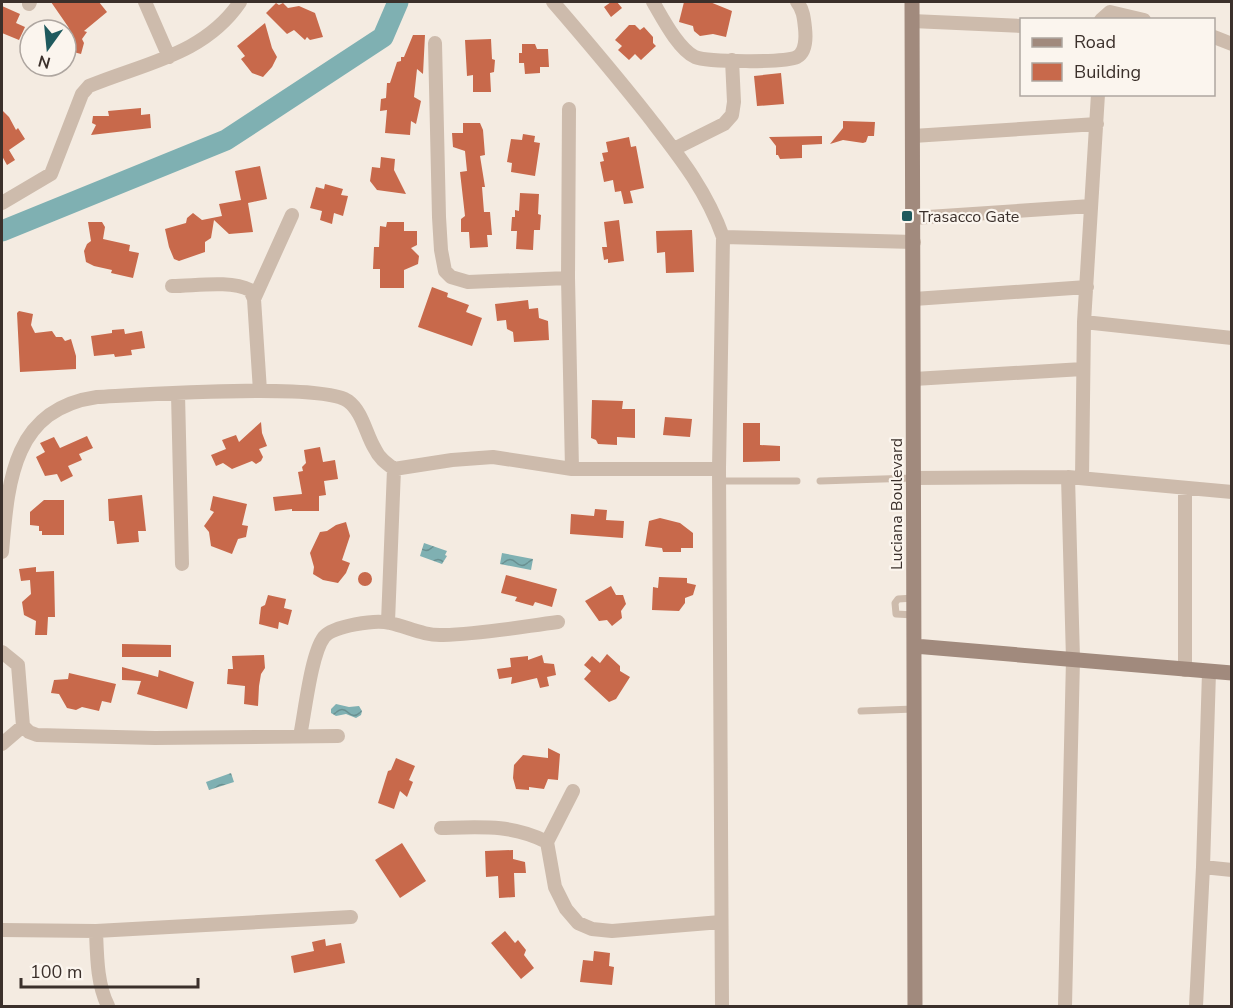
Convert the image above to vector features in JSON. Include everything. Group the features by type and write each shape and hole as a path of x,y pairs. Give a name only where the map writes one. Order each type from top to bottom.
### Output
{"street":[{"path":"145,2 169,57"},
{"path":"2,203 51,174 82,94 88,86 195,46 218,28 240,2"},
{"path":"554,2 674,148 701,187 714,212 723,237 719,475 722,1006"},
{"path":"652,2 687,52 694,57 704,59 732,60 785,60 798,57 804,51 805,33 803,15 797,2"},
{"name":"Luciana Boulevard","path":"912,2 915,1006"},
{"path":"1103,18 1110,12 1136,18"},
{"path":"912,21 1020,26"},
{"path":"1215,37 1232,44"},
{"path":"435,43 440,239 445,271 452,277 468,282 568,278"},
{"path":"674,148 724,124 732,115 734,102 732,60"},
{"path":"1065,1006 1075,477 1098,96"},
{"path":"569,109 568,278 572,469"},
{"path":"913,136 1097,124"},
{"path":"913,218 1091,206"},
{"path":"254,299 292,215"},
{"path":"723,237 914,242"},
{"path":"172,286 243,286 250,290 254,299 260,391"},
{"path":"914,299 1087,287"},
{"path":"1084,322 1232,338"},
{"path":"914,379 1083,369"},
{"path":"2,552 8,491 7,472 36,427 50,414 73,402 97,397 260,391 324,394 346,400 353,405 379,456 394,469 452,460 493,457 572,469 719,475"},
{"path":"178,394 182,564"},
{"path":"388,622 394,469"},
{"path":"914,478 1075,477 1232,492"},
{"path":"1185,488 1185,670"},
{"path":"300,736 316,654 325,635 331,631 350,626 388,622 406,629 443,635 558,622"},
{"path":"914,646 1232,673"},
{"path":"2,652 18,665 23,726 29,732 37,735 155,738 338,736"},
{"path":"1196,1006 1209,672"},
{"path":"2,744 23,726"},
{"path":"573,790 547,842 555,887 566,909 578,923 592,929 612,931 721,922"},
{"path":"441,828 512,829 523,831 547,842"},
{"path":"1203,867 1232,870"},
{"path":"2,930 96,931 351,917"},
{"path":"96,931 100,978 108,1006"}],"lane":[{"path":"719,475 797,481"},
{"path":"820,482 914,478"},
{"path":"861,711 914,709"}],"water":[{"path":"424,543 447,551 442,564 420,556"},
{"path":"502,553 533,559 531,570 500,564"},
{"path":"336,704 349,707 359,706 362,711 361,715 356,718 346,714 336,716 331,713 331,709"},
{"path":"231,773 234,782 209,790 206,782"}],"building":[{"path":"51,2 99,2 107,12 84,31 87,32 82,39 84,43 81,54 78,53 78,18 62,18"},
{"path":"611,2 617,2 622,8 611,17 604,7"},
{"path":"684,2 710,2 732,11 726,37 713,34 700,36 694,31 693,26 679,22"},
{"path":"276,3 279,5 283,3 288,8 299,6 315,13 323,37 310,40 307,37 305,40 294,30 287,34 266,13"},
{"path":"2,6 20,14 16,23 18,24 18,40 2,33"},
{"path":"265,23 277,57 263,77 252,73 241,59 245,56 237,46"},
{"path":"629,25 635,25 640,30 644,27 653,37 653,43 656,46 641,60 635,54 629,60 618,50 622,46 615,40"},
{"path":"413,35 425,35 423,74 417,69 414,97 421,101 416,124 411,121 410,135 385,133 387,110 380,111 381,99 386,98 387,83 390,83 397,62 404,57"},
{"path":"491,39 492,59 495,60 494,72 490,73 491,92 473,92 473,75 467,76 465,40"},
{"path":"522,44 535,44 537,49 548,49 549,67 540,67 540,73 525,74 524,63 519,63"},
{"path":"781,73 784,104 757,106 754,76"},
{"path":"141,108 141,115 150,114 151,128 91,135 96,125 92,123 93,116 109,116 108,111"},
{"path":"2,110 25,139 9,150 15,160 7,165 2,156"},
{"path":"843,121 875,122 874,136 868,136 866,142 863,143 843,140 830,144 843,128"},
{"path":"463,123 480,123 483,130 485,155 480,156 485,187 482,187 484,212 490,212 492,235 487,235 488,247 470,248 469,232 461,232 461,219 465,216 460,172 467,171 465,151 453,147 452,133 463,133"},
{"path":"523,134 535,136 534,142 540,143 535,176 511,172 512,163 507,162 511,139 522,140"},
{"path":"822,136 822,144 802,145 802,158 780,159 776,155 776,146 769,137"},
{"path":"629,137 631,147 636,146 644,188 630,191 633,203 624,204 621,191 615,192 613,180 604,182 600,162 604,161 602,153 608,152 606,142"},
{"path":"381,157 395,159 394,170 406,194 377,190 370,181 372,167 380,168"},
{"path":"260,166 267,199 248,203 253,232 229,234 214,220 211,238 205,242 205,252 179,261 174,259 165,229 186,223 187,218 193,213 202,220 222,216 219,204 241,200 235,171"},
{"path":"325,184 343,189 341,195 348,196 343,216 334,213 332,224 320,220 322,211 310,208 316,187 324,189"},
{"path":"520,193 539,194 540,230 534,230 533,250 516,249 517,231 511,231 512,217 515,217 515,210 519,211"},
{"path":"619,220 624,261 608,263 608,259 604,260 602,247 607,247 604,222"},
{"path":"88,222 102,222 105,227 103,239 130,245 129,251 139,253 133,278 111,273 112,270 86,262 84,251 91,241"},
{"path":"387,222 404,222 404,231 417,231 417,245 411,248 419,256 418,264 404,270 404,288 380,288 380,269 373,269 374,247 379,247 380,226 386,227"},
{"path":"692,230 694,272 666,273 665,252 657,253 656,231"},
{"path":"432,287 448,293 447,297 469,305 466,312 482,318 472,346 418,327"},
{"path":"528,300 529,309 538,308 539,318 548,321 549,340 514,342 513,332 507,329 506,320 497,321 495,304"},
{"path":"19,311 33,314 31,325 35,333 52,331 56,337 62,337 65,341 71,339 76,356 76,369 20,372 17,313"},
{"path":"124,329 125,334 142,331 145,348 131,350 132,355 94,356 91,336"},
{"path":"592,400 623,401 622,409 635,409 635,438 617,437 617,445 598,444 591,438"},
{"path":"665,417 692,419 690,437 663,435"},
{"path":"261,422 267,446 259,449 263,457 261,461 256,464 252,461 232,469 223,463 216,466 211,455 226,449 222,440 236,435 239,442"},
{"path":"743,423 760,423 760,445 780,446 780,461 743,462"},
{"path":"87,436 93,448 79,454 82,460 68,466 73,476 61,482 57,474 45,476 36,457 45,452 40,443 54,437 60,448"},
{"path":"320,447 323,462 335,460 338,479 324,481 326,495 319,496 319,511 292,511 292,509 275,511 273,497 302,494 298,472 303,471 302,467 306,463 304,450"},
{"path":"142,495 146,531 138,531 139,542 117,544 114,521 109,521 108,499"},
{"path":"213,496 247,504 242,525 248,526 246,537 238,539 232,554 211,546 209,532 204,526 214,512 210,510"},
{"path":"44,500 64,500 64,535 42,535 39,526 30,525 30,512"},
{"path":"595,509 607,510 606,520 624,521 623,538 570,534 571,514 594,516"},
{"path":"660,518 680,523 693,533 693,548 681,548 681,552 663,552 662,548 645,546 649,521"},
{"path":"346,522 350,536 342,560 350,563 338,583 323,580 313,574 314,567 310,553 320,532"},
{"path":"36,567 36,572 54,571 55,617 48,617 47,635 35,635 36,621 24,615 22,602 31,594 30,580 21,581 19,569"},
{"path":"362,572 368,572 372,579 368,586 362,586 358,582 358,576"},
{"path":"506,575 557,589 552,607 535,602 533,606 515,601 517,597 501,593"},
{"path":"659,577 687,578 687,583 696,585 693,595 685,598 685,603 679,611 652,610 653,587 658,588"},
{"path":"611,586 616,595 623,595 626,604 621,611 622,618 612,626 607,620 599,621 585,601"},
{"path":"268,595 286,599 284,608 292,610 288,625 279,622 278,629 259,624 261,607 265,605"},
{"path":"122,644 171,645 171,657 122,657"},
{"path":"607,654 620,666 620,671 630,677 616,699 609,702 584,679 591,671 584,665 592,656 600,663"},
{"path":"264,655 265,668 261,674 258,706 244,704 245,686 227,684 228,669 233,669 232,656"},
{"path":"542,655 544,663 554,664 556,675 547,677 549,686 540,688 537,678 511,684 512,677 499,679 497,669 511,667 510,658 528,656 528,660"},
{"path":"122,667 158,677 159,670 194,682 187,709 137,694 141,681 122,680"},
{"path":"69,673 116,684 111,703 102,701 99,711 82,707 76,710 67,708 59,694 51,693 54,680 68,679"},
{"path":"548,748 560,754 558,780 548,779 544,789 529,787 529,790 516,789 513,778 514,765 523,755 548,758"},
{"path":"396,758 415,766 409,780 413,782 407,797 400,791 394,809 378,803 388,771 391,770"},
{"path":"402,843 426,881 400,898 375,860"},
{"path":"513,850 513,859 525,862 526,873 514,873 515,897 499,898 498,876 486,877 485,851"},
{"path":"505,931 515,943 518,940 526,950 524,955 534,968 521,979 491,943"},
{"path":"325,939 326,946 341,943 345,963 294,973 291,956 314,951 312,942"},
{"path":"594,951 610,953 609,966 614,967 612,985 580,982 583,960 593,961"}],"waterway":[{"path":"2,231 226,140 383,37 398,2"}],"place":[{"name":"Trasacco Gate","path":"907,216"}]}
